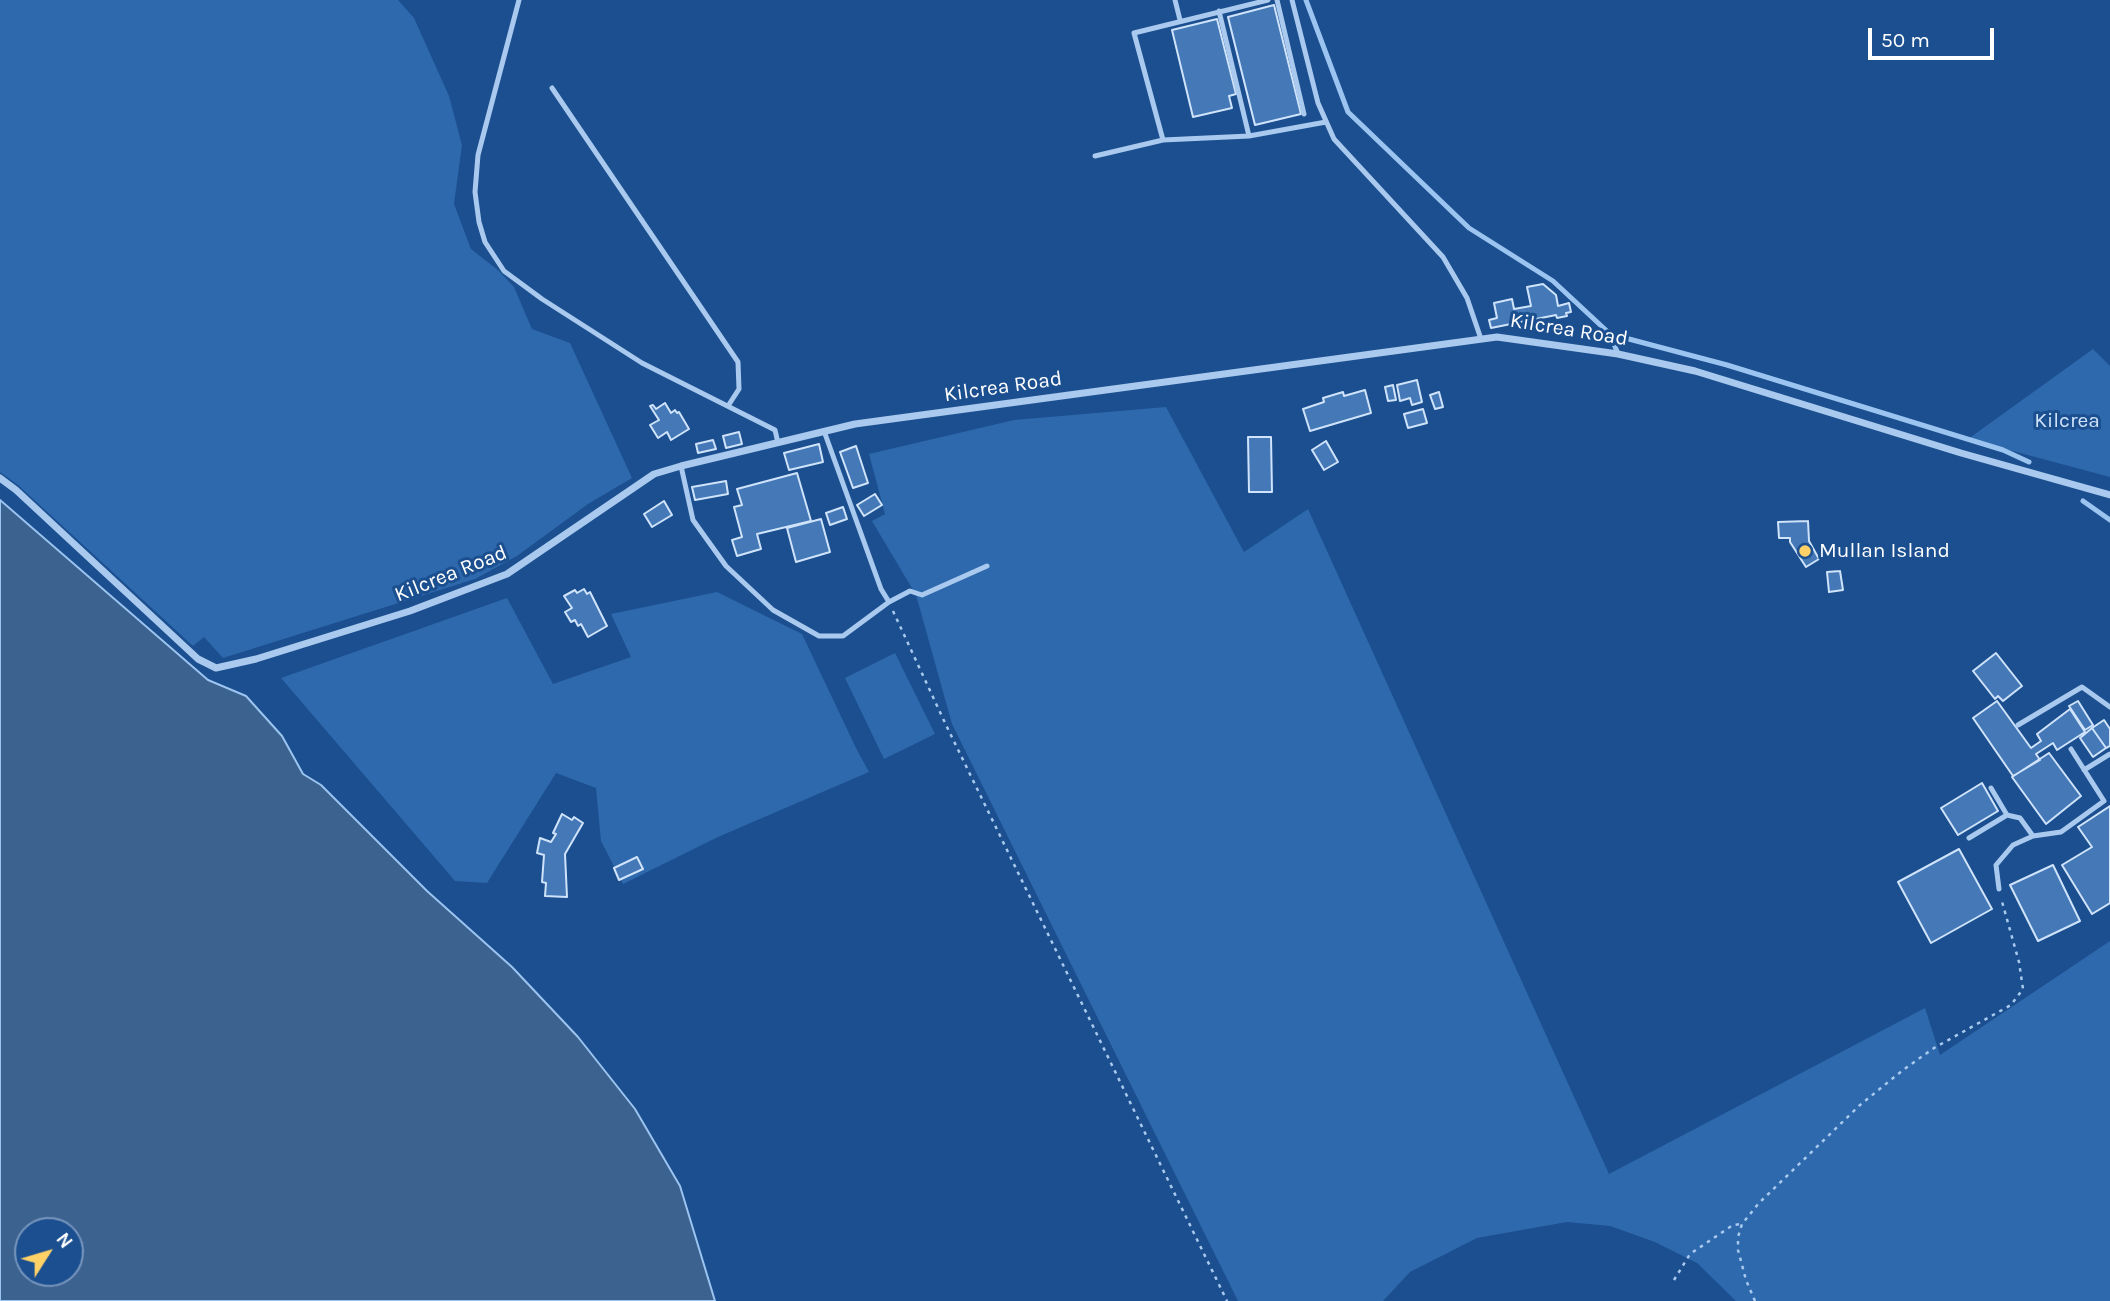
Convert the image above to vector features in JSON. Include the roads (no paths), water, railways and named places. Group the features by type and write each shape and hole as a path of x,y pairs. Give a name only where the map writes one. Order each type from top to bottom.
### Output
{"street":[{"name":"Kilcrea Road","path":"0,478 198,659 216,668 256,659 410,611 507,574 654,474 681,466 855,424 1497,337 1618,354 1695,371 1961,453 2110,495"}],"lane":[{"path":"519,0 478,155 475,192 485,242 504,271 542,299 642,363 775,429 778,443"},
{"path":"1175,0 1180,20"},
{"path":"1163,141 1135,33 1268,0"},
{"path":"1277,0 1304,114"},
{"path":"1292,0 1318,103 1334,139 1444,257 1467,298 1481,339"},
{"path":"1219,11 1249,136"},
{"path":"552,88 738,362 738,390 728,406"},
{"path":"1094,156 1163,141 1249,136 1326,122"},
{"path":"824,431 881,589 889,602"},
{"path":"681,466 693,520 726,566 773,610 819,636 843,636 889,602 910,591 922,595 987,566"},
{"path":"2018,725 2082,687 2110,707"},
{"path":"1999,888 1996,865 2014,845 2033,836 2062,832 2104,801 2071,748"},
{"path":"2084,770 2110,754"},
{"path":"1991,788 2007,815"},
{"path":"1969,838 2007,815 2020,818 2033,836"}],"waterway":[{"path":"1306,0 1348,112 1469,228 1553,281 1610,334 1618,354"},
{"path":"1610,334 1727,365 2003,450 2029,462"},
{"path":"2083,501 2110,520"}],"place":[{"name":"Mullan Island","path":"1805,551"}],"park label":[{"name":"Kilcrea","path":"2067,421"}]}
